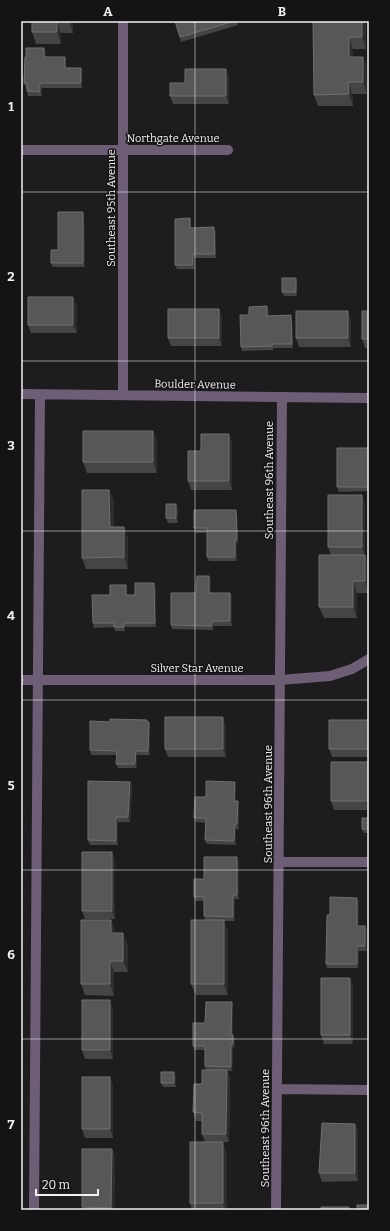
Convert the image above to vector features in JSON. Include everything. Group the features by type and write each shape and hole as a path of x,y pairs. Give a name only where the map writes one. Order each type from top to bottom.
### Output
{"street":[{"name":"Southeast 95th Avenue","path":"123,21 123,395"},
{"name":"Northgate Avenue","path":"21,150 228,150"},
{"name":"Boulder Avenue","path":"21,394 369,398"},
{"path":"34,1210 40,394"},
{"name":"Southeast 96th Avenue","path":"276,1210 282,397"},
{"name":"Silver Star Avenue","path":"21,680 280,680 330,676 352,668 369,659"},
{"path":"279,862 369,862"},
{"path":"277,1089 369,1090"}],"building":[{"path":"32,21 69,22 57,22 57,32 32,32"},
{"path":"175,21 235,21 180,37"},
{"path":"313,21 362,21 362,37 349,37 349,57 363,57 363,82 348,82 349,94 314,95"},
{"path":"26,48 44,48 44,57 65,57 65,68 81,68 81,83 40,83 40,92 27,91 27,83 24,83"},
{"path":"185,69 226,69 226,96 170,96 170,83 185,83"},
{"path":"58,212 83,212 83,263 51,263 51,250 58,250"},
{"path":"190,218 190,228 214,227 215,254 193,254 193,265 175,265 175,219"},
{"path":"282,278 296,278 296,292 282,292"},
{"path":"28,297 73,297 73,325 28,325"},
{"path":"267,306 267,316 291,315 292,344 241,347 240,315 249,315 249,307"},
{"path":"168,309 219,309 219,338 168,338"},
{"path":"296,311 348,311 348,338 296,338"},
{"path":"362,311 369,311 369,339 362,339"},
{"path":"83,431 153,431 153,462 83,462"},
{"path":"201,434 229,434 229,481 188,481 188,451 201,451"},
{"path":"337,448 369,448 369,487 337,487"},
{"path":"82,490 109,490 110,527 124,527 124,557 82,558"},
{"path":"328,495 362,495 362,547 328,547"},
{"path":"166,504 176,504 176,518 166,518"},
{"path":"194,510 236,510 237,539 235,539 235,557 207,557 207,528 194,528"},
{"path":"319,555 365,555 365,581 353,581 353,607 319,607"},
{"path":"197,576 209,576 209,593 230,593 230,621 212,621 212,626 171,625 171,593 196,593"},
{"path":"135,583 154,583 155,623 124,623 124,627 114,627 114,623 93,623 92,595 110,595 110,585 126,585 126,595 135,595"},
{"path":"165,717 223,717 223,749 165,749"},
{"path":"110,719 147,720 147,722 149,722 148,751 136,751 135,764 116,764 117,751 90,750 90,721 110,722"},
{"path":"329,720 369,720 369,749 329,749"},
{"path":"331,762 368,762 368,801 331,801"},
{"path":"88,781 130,782 128,817 116,817 116,841 88,840"},
{"path":"206,781 235,782 234,801 238,801 237,824 235,824 234,841 205,840 206,818 194,818 195,797 206,797"},
{"path":"362,818 369,818 369,829 362,829"},
{"path":"82,852 112,852 112,911 82,911"},
{"path":"204,857 237,857 237,895 233,895 233,917 204,916 204,897 194,897 194,879 204,879"},
{"path":"330,897 357,898 357,926 365,926 365,946 357,946 357,964 326,964 327,915 330,915"},
{"path":"81,920 111,920 111,933 123,933 123,961 110,961 110,984 81,984"},
{"path":"191,920 224,920 224,984 191,984"},
{"path":"321,978 350,978 350,1035 321,1035"},
{"path":"82,1000 110,1000 110,1050 82,1050"},
{"path":"206,1002 232,1002 231,1035 233,1035 233,1044 231,1044 231,1067 205,1066 205,1046 193,1046 193,1023 205,1023"},
{"path":"202,1070 227,1070 226,1134 202,1134 202,1113 193,1112 194,1084 202,1084"},
{"path":"161,1072 174,1072 174,1083 161,1083"},
{"path":"82,1077 110,1077 110,1129 82,1129"},
{"path":"322,1123 355,1124 355,1173 319,1173"},
{"path":"190,1142 223,1142 223,1203 190,1203"},
{"path":"82,1149 112,1149 111,1208 82,1207"},
{"path":"357,1205 369,1205 369,1210 357,1210"},
{"path":"321,1207 349,1207 349,1210 321,1210"}]}
